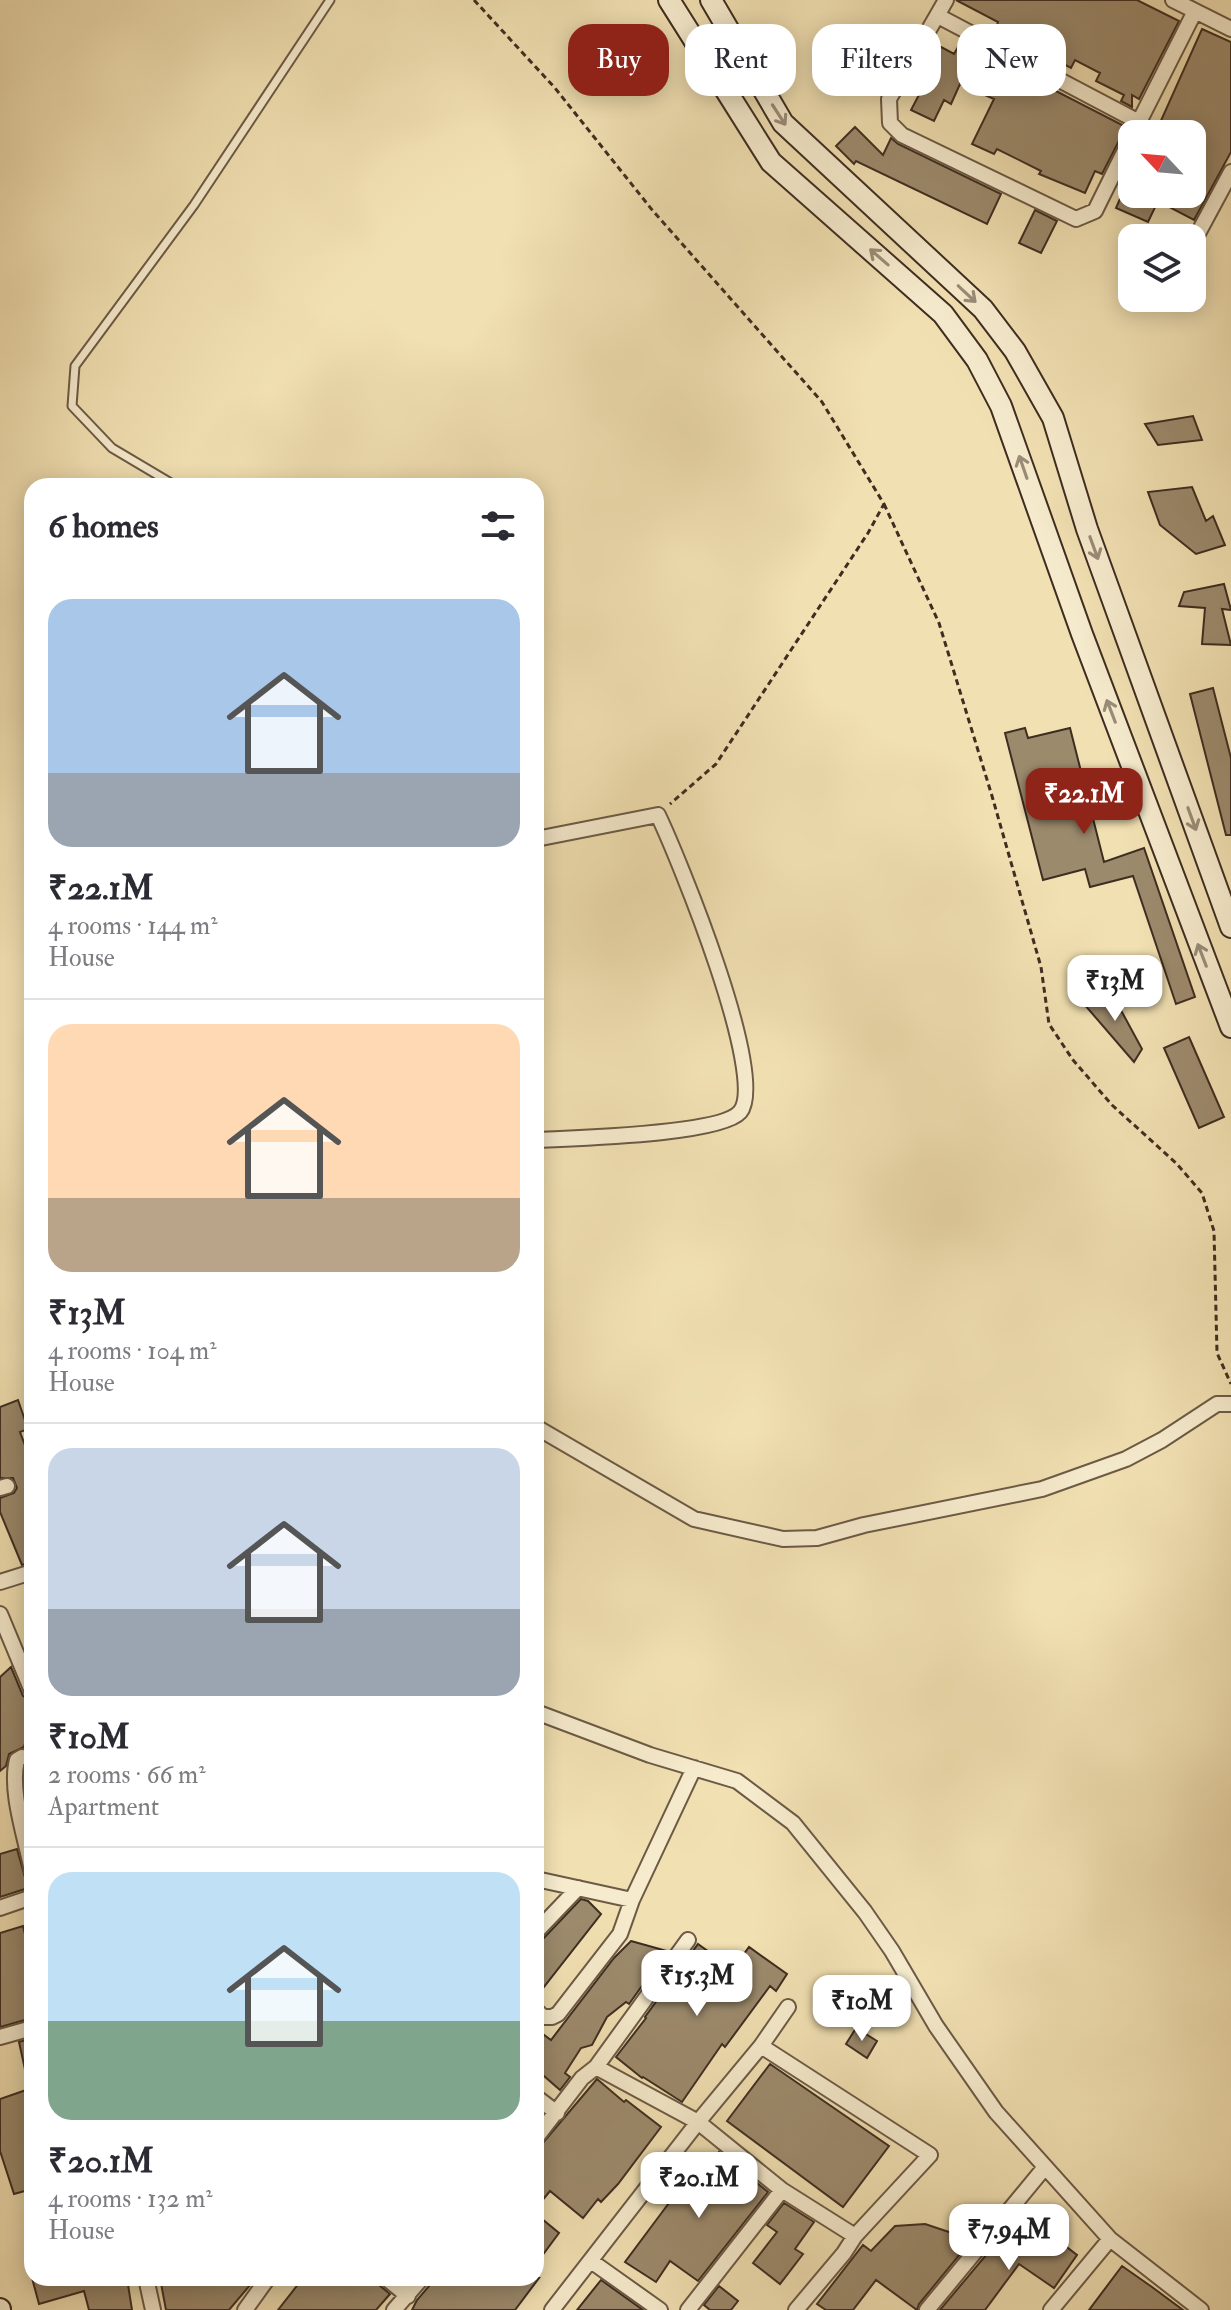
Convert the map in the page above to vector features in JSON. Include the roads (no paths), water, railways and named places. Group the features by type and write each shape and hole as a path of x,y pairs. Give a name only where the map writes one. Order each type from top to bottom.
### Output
{"street":[{"path":"669,0 771,162 943,314 977,360 1001,406 1082,634 1231,1027"},
{"path":"711,0 783,123 983,309 1015,351 1053,418 1087,529 1231,927"},
{"path":"946,0 889,99 890,123 902,135 1076,219 1095,211 1118,165"},
{"path":"1173,0 1231,29"},
{"path":"1140,120 1195,11"},
{"path":"938,16 1118,121"},
{"path":"1203,224 1231,172"},
{"path":"544,837 658,815 685,873 744,1058 744,1104 740,1112 723,1123 644,1133 544,1139"},
{"path":"544,1432 694,1519 783,1539 817,1538 864,1525 1042,1489 1126,1459 1217,1404 1231,1404"},
{"path":"0,1582 24,1574"},
{"path":"0,1614 24,1672"},
{"path":"544,1715 650,1755 737,1781 793,1823 865,1912 936,2026 996,2112 1110,2239 1196,2308"},
{"path":"22,1757 17,1760 15,1787 24,1831"},
{"path":"544,2017 558,2014 620,1934 632,1900 694,1768"},
{"path":"544,1881 632,1900"},
{"path":"544,1924 578,1888"},
{"path":"0,1908 24,1900"},
{"path":"544,2128 582,2078 596,2067 688,1940"},
{"path":"552,2310 761,2046 788,2007"},
{"path":"0,2037 24,2030"},
{"path":"761,2046 930,2155 855,2236 796,2310"},
{"path":"596,2067 698,2122 782,2190 855,2236"},
{"path":"544,2103 557,2113"},
{"path":"927,2310 1045,2167"},
{"path":"688,2310 782,2190"},
{"path":"1051,2310 1110,2239"},
{"path":"591,2261 660,2310"},
{"path":"148,2286 153,2310"},
{"path":"245,2310 262,2286"},
{"path":"396,2286 408,2296"},
{"path":"394,2310 416,2286"}],"lane":[{"path":"163,478 112,448 72,406 75,366 194,205 330,0"}]}
